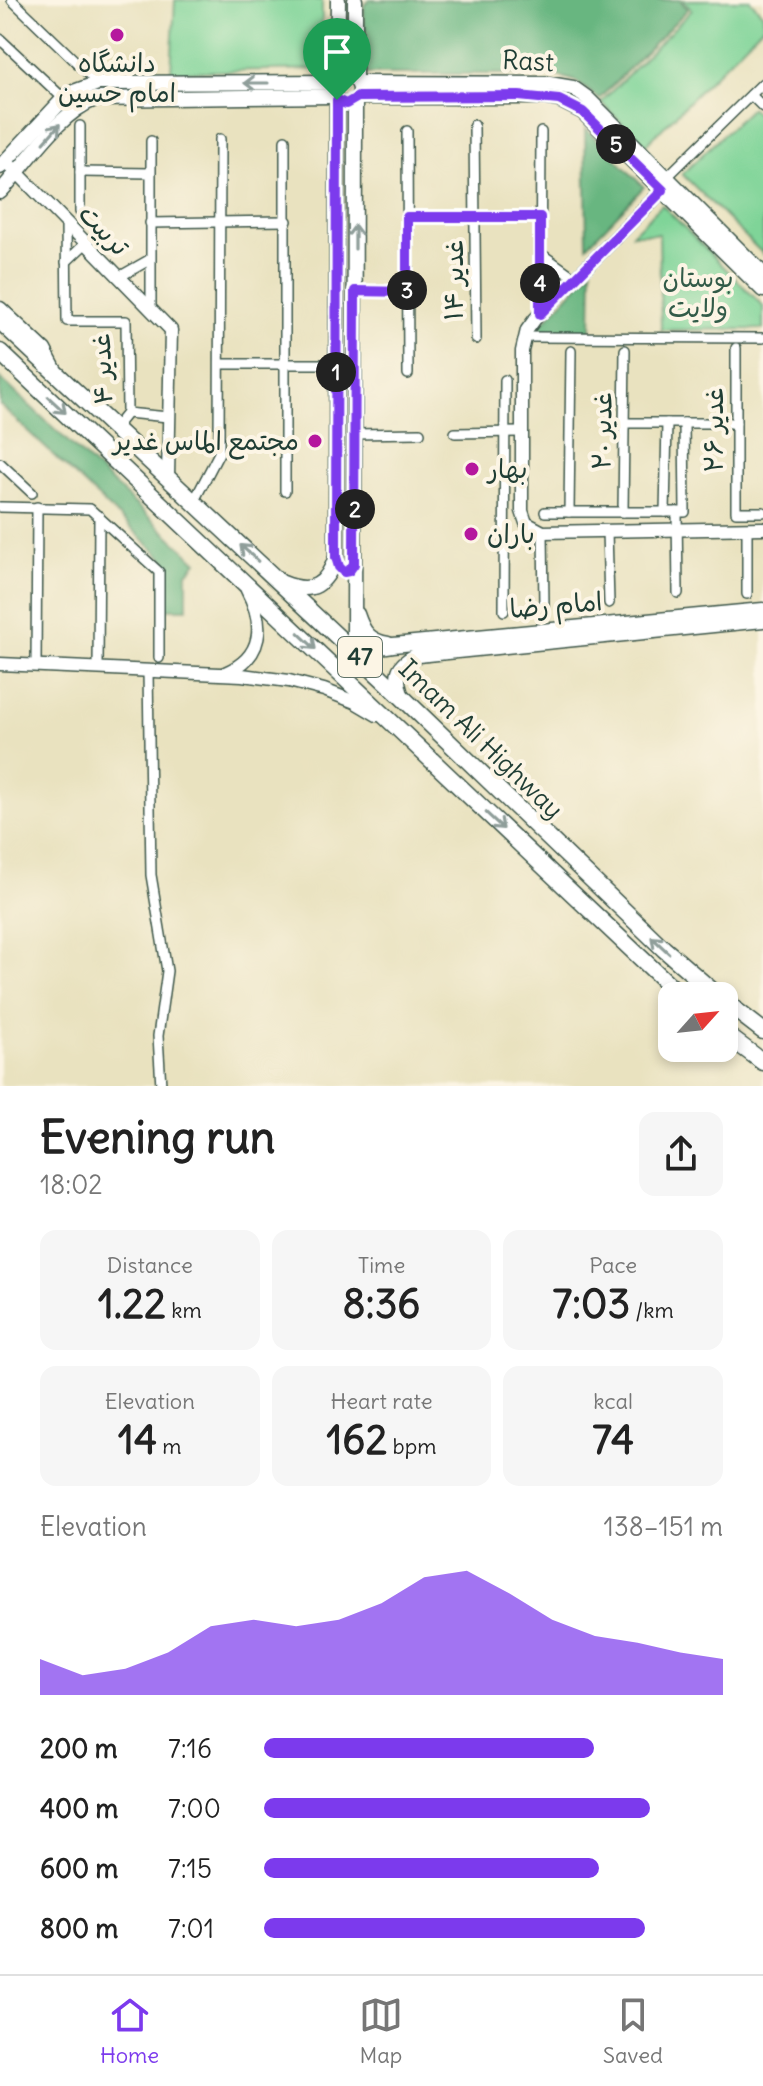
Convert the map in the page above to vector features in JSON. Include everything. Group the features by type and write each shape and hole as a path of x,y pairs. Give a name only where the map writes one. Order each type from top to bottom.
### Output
{"highway":[{"name":"Imam Ali Highway","path":"0,321 354,651 702,982"},
{"name":"Imam Ali Highway","path":"0,352 666,982"},
{"path":"738,1012 763,1031"},
{"path":"738,1043 763,1062"}],"main road":[{"path":"338,0 336,557 344,572 354,564"},
{"path":"354,651 357,90 354,57 357,3"},
{"path":"338,62 348,66 354,57"},
{"path":"336,89 346,75 357,90"},
{"path":"3,164 63,98 80,88 98,83 336,89"},
{"path":"336,89 346,104 357,90"},
{"path":"0,192 65,119 82,104 95,99 336,89"},
{"name":"Rast","path":"357,90 519,96 552,92 583,112 763,274"},
{"name":"Rast","path":"665,183 763,290"},
{"path":"0,309 44,350 56,373"},
{"path":"279,581 299,589 317,585 329,575 336,557"},
{"path":"352,603 366,635 393,645"},
{"name":"امام رضا","path":"402,697 397,679 399,667 430,647 763,610"},
{"name":"امام رضا","path":"354,651 393,645 430,647 763,620"}],"street":[{"path":"12,0 98,83"},
{"path":"0,39 63,98"},
{"path":"763,83 540,314 525,337 522,351 522,511 526,523 543,532 763,528"},
{"path":"751,95 763,107"},
{"name":"غدیر ۱۴","path":"474,125 476,339"},
{"path":"80,126 80,212"},
{"path":"407,131 408,374"},
{"path":"540,314 541,132"},
{"path":"194,501 219,453 220,139"},
{"path":"285,140 285,491"},
{"path":"151,141 151,310"},
{"name":"تربیت","path":"3,164 18,173 171,330 168,417"},
{"path":"80,172 150,173"},
{"path":"407,217 540,217"},
{"path":"150,223 287,221"},
{"name":"غدیر ۴","path":"66,223 67,321 126,321 127,413 115,428"},
{"path":"66,262 86,243"},
{"path":"540,253 575,278"},
{"path":"119,277 149,260"},
{"path":"355,291 407,292"},
{"path":"525,337 763,338"},
{"name":"غدیر ۲۶","path":"736,348 736,512 763,512"},
{"name":"غدیر ۲۰","path":"623,512 625,350"},
{"path":"569,512 571,351"},
{"path":"220,364 336,364"},
{"path":"504,611 505,380"},
{"path":"127,413 168,417 168,477"},
{"path":"625,423 736,423"},
{"path":"665,512 667,423"},
{"path":"678,593 677,529 681,512 684,423"},
{"path":"455,433 522,432"},
{"path":"355,434 420,433"},
{"path":"0,463 32,493"},
{"path":"0,507 90,509 159,572 159,658"},
{"path":"36,666 37,507"},
{"path":"545,512 681,512"},
{"path":"98,668 99,516"},
{"path":"747,528 747,594"},
{"path":"607,531 609,603"},
{"path":"543,532 544,605"},
{"path":"222,674 245,663 257,644 256,614 240,578"},
{"path":"0,664 222,674 289,681 355,702 395,725"},
{"path":"148,671 151,875 167,971 158,1036 161,1086"}],"green space":[{"path":"175,0 322,0 322,69 171,72"},
{"path":"370,0 680,0 688,9 599,99 576,81 551,74 366,74 364,5"},
{"path":"683,0 750,0 763,14 763,26 645,146 601,102 692,10"},
{"path":"751,108 763,121 763,254 682,174"},
{"path":"585,128 644,187 587,246"},
{"name":"بوستان ولایت","path":"662,205 763,306 763,329 661,330 659,234 632,234"},
{"path":"592,270 591,331 535,331"},
{"path":"0,378 197,562 187,573 187,609 166,609 166,561 0,405"}],"place":[{"name":"دانشگاه امام حسین","path":"117,35"},
{"name":"مجتمع الماس غدیر","path":"315,441"},
{"name":"بهار","path":"472,469"},
{"name":"باران","path":"471,534"}],"route":[{"path":"519,96 559,100 583,112 663,190 540,314 540,217 407,217 407,292 355,291 354,564 344,572 336,557 337,100 346,104 358,97 519,96"}]}
